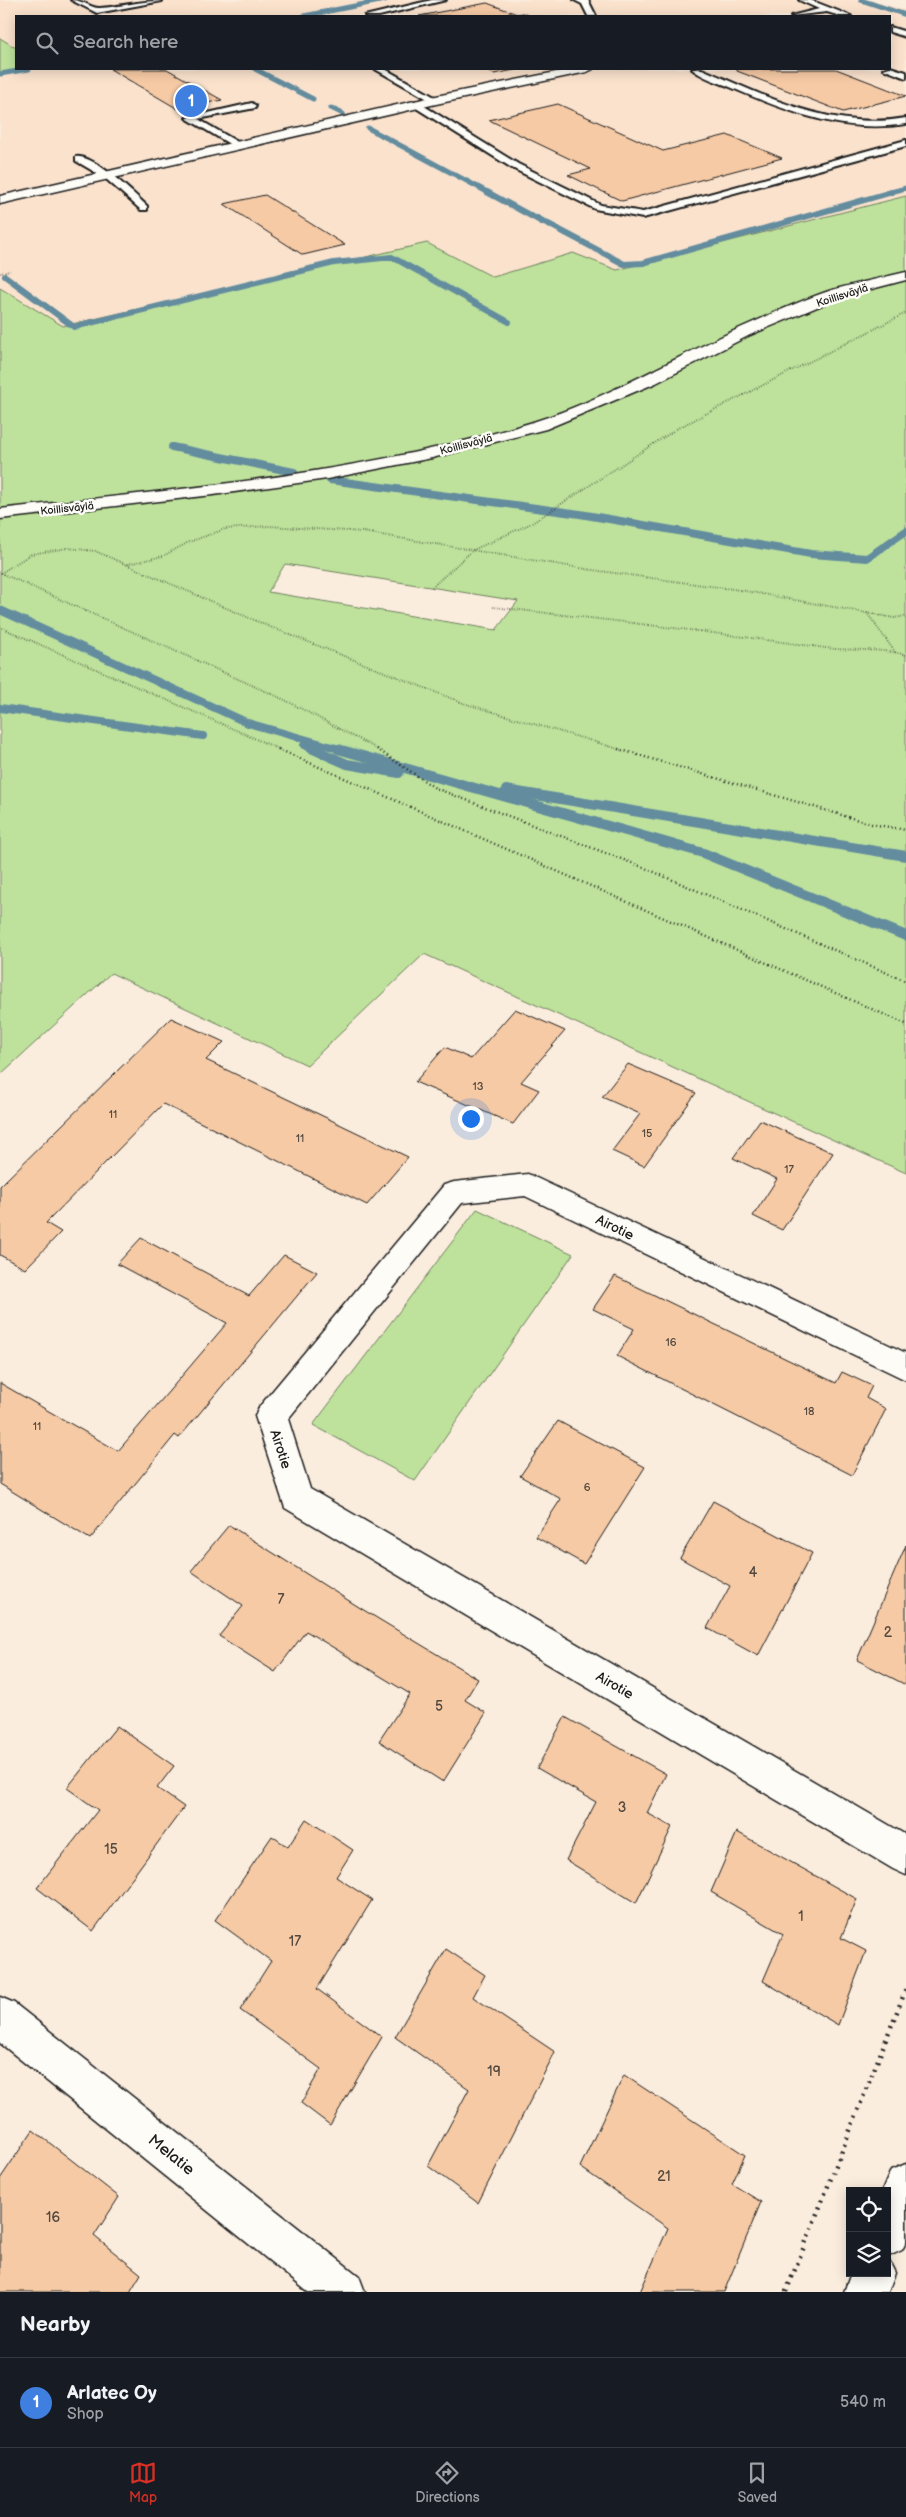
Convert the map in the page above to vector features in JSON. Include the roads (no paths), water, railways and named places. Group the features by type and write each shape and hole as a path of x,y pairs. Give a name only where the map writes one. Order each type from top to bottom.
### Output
{"street":[{"path":"0,200 416,104 581,70"},
{"name":"Koillisväylä","path":"0,514 205,492 328,474 432,453 540,425 650,380 745,332 836,294 906,276"},
{"name":"Airotie","path":"906,1367 528,1186 454,1193 271,1416 297,1498 906,1856"},
{"name":"Melatie","path":"0,2016 343,2292"},
{"path":"888,2232 906,2185"},
{"path":"866,2292 872,2277"}],"lane":[{"path":"75,0 97,11 158,1 156,0"},
{"path":"374,15 442,0"},
{"path":"803,0 844,15"},
{"path":"585,1 592,15"},
{"path":"800,15 827,10"},
{"path":"891,30 906,34"},
{"path":"382,70 436,100"},
{"path":"698,70 794,110 853,124 897,124 906,121"},
{"path":"890,70 906,75"},
{"path":"416,104 515,166 598,207 643,215 906,143"},
{"path":"238,146 190,118 252,106"},
{"path":"79,159 108,176 144,208"}],"waterway":[{"path":"309,15 385,0"},
{"path":"861,0 906,15"},
{"path":"0,74 23,70"},
{"path":"257,70 313,99"},
{"path":"331,108 343,114"},
{"path":"368,128 489,193"},
{"path":"887,193 906,188"},
{"path":"487,192 542,222"},
{"path":"537,218 624,264 643,263 892,192"},
{"path":"5,276 74,327 334,263 392,257 509,322"},
{"path":"172,447 294,472"},
{"path":"330,480 580,514 811,554 867,558 906,531"},
{"path":"0,610 248,723 343,750"},
{"path":"0,708 203,736"},
{"path":"304,745 316,750"},
{"path":"313,749 347,764 399,773"},
{"path":"338,749 703,853 906,936"},
{"path":"506,790 906,856"}],"place":[{"name":"Arlatec Oy","path":"191,101"}]}
